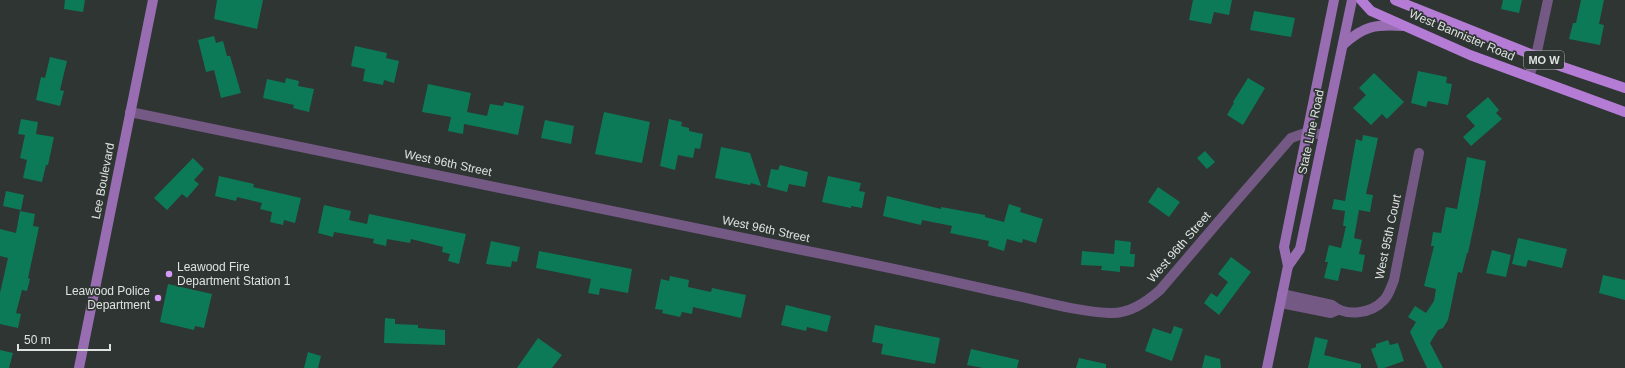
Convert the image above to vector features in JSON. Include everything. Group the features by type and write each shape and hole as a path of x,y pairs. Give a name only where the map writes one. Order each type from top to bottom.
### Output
{"main road":[{"name":"Lee Boulevard","path":"79,368 153,0"},
{"name":"State Line Road","path":"1267,368 1288,266 1284,247 1334,0"},
{"name":"State Line Road","path":"1288,266 1300,249 1352,0"},
{"name":"West Bannister Road","path":"1361,0 1371,11 1470,55 1625,112"},
{"name":"West Bannister Road","path":"1395,0 1563,67 1625,88"},
{"path":"1343,44 1362,29 1372,26 1385,25 1407,27"}],"street":[{"path":"1529,77 1536,56 1548,0"},
{"name":"West 96th Street","path":"130,112 323,150 1106,313 1119,313 1132,310 1160,290 1291,138 1308,132"},
{"path":"1308,132 1324,135"},
{"name":"West 95th Court","path":"1282,298 1332,305 1338,310 1359,313 1378,306 1385,300 1394,280 1419,153"}],"building":[{"path":"65,0 85,0 83,12 64,9"},
{"path":"217,0 263,0 257,29 214,19"},
{"path":"1193,0 1232,0 1229,15 1214,12 1211,24 1189,20"},
{"path":"1503,0 1522,0 1519,13 1501,9"},
{"path":"1581,0 1604,0 1599,24 1604,25 1600,45 1569,39 1573,23 1576,23"},
{"path":"1254,11 1295,18 1291,37 1250,30"},
{"path":"214,36 216,43 223,41 227,56 230,56 241,93 221,98 214,70 206,72 198,40"},
{"path":"355,46 387,53 386,58 399,61 394,83 384,80 383,85 363,81 365,69 351,66"},
{"path":"50,57 67,61 60,90 64,91 60,106 36,100 41,77 45,78"},
{"path":"1418,71 1447,77 1446,83 1452,84 1448,105 1428,101 1426,107 1411,103"},
{"path":"1374,73 1404,102 1387,119 1382,114 1371,125 1353,108 1366,95 1359,88"},
{"path":"286,78 299,81 298,86 314,89 309,112 293,108 294,105 263,98 267,79 285,83"},
{"path":"1248,78 1265,88 1243,125 1227,115"},
{"path":"428,84 471,93 467,112 487,116 490,104 503,106 504,102 524,106 518,135 464,124 463,134 448,131 451,117 422,112"},
{"path":"1488,97 1499,110 1496,113 1502,119 1471,146 1463,137 1475,126 1466,116"},
{"path":"604,112 650,122 642,163 595,154"},
{"path":"21,119 38,122 36,134 54,137 48,165 46,165 42,182 23,178 27,160 20,158 25,135 18,134"},
{"path":"669,119 682,122 681,126 689,128 689,131 703,134 700,149 695,148 693,158 678,155 675,170 660,166"},
{"path":"545,120 574,126 571,144 541,138"},
{"path":"1363,135 1378,138 1366,194 1373,195 1370,212 1359,210 1354,238 1362,240 1359,254 1365,255 1362,272 1341,268 1338,281 1324,278 1328,262 1325,262 1329,245 1341,248 1346,226 1343,226 1345,211 1332,209 1334,199 1345,201 1356,139 1362,141"},
{"path":"721,147 750,153 761,186 751,183 750,185 715,178"},
{"path":"1205,151 1215,162 1207,169 1197,158"},
{"path":"1467,157 1486,161 1478,206 1462,273 1458,272 1448,320 1443,328 1438,330 1430,343 1443,368 1427,368 1410,332 1416,322 1408,317 1415,306 1426,313 1434,301 1436,289 1424,286 1434,246 1431,246 1433,232 1441,233 1446,207 1457,209"},
{"path":"193,158 204,169 194,180 199,184 187,198 182,194 167,210 154,198"},
{"path":"780,165 808,172 805,187 789,184 787,192 767,187 771,169 778,170"},
{"path":"219,176 254,184 253,187 301,198 295,223 284,220 283,225 270,222 272,212 260,209 262,203 237,197 236,201 215,196"},
{"path":"828,176 861,183 859,191 865,192 862,208 851,206 851,208 822,202"},
{"path":"1158,187 1180,202 1169,217 1148,202"},
{"path":"6,191 24,195 21,210 3,206"},
{"path":"887,196 941,209 941,207 985,215 985,217 1004,222 1009,204 1021,208 1020,212 1043,219 1036,243 1023,239 1022,243 1007,239 1004,251 988,246 989,241 950,233 952,226 922,220 921,225 883,216"},
{"path":"324,205 351,211 349,220 367,224 369,214 466,234 459,264 448,261 450,254 442,252 443,247 411,239 410,243 387,239 386,246 373,243 374,239 334,232 333,237 318,233"},
{"path":"20,211 35,214 33,226 39,227 28,278 30,279 27,291 22,290 16,313 21,314 18,328 0,324 0,293 8,258 0,256 0,229 16,233"},
{"path":"1518,238 1567,249 1562,268 1528,260 1526,267 1512,264"},
{"path":"1115,240 1131,242 1130,254 1135,254 1134,267 1120,266 1120,272 1101,270 1102,266 1081,265 1082,251 1114,254"},
{"path":"491,241 520,247 517,262 512,261 511,267 486,264"},
{"path":"1492,250 1511,255 1506,277 1486,273"},
{"path":"539,251 632,269 628,293 600,288 599,295 588,293 591,279 536,268"},
{"path":"1231,257 1251,272 1219,315 1204,303 1211,293 1217,297 1228,282 1218,274"},
{"path":"1603,275 1625,280 1625,300 1599,293"},
{"path":"670,276 689,280 688,287 711,292 712,288 746,295 741,318 693,307 692,314 682,312 680,317 662,313 663,310 655,309 661,279 669,281"},
{"path":"168,284 212,294 204,328 195,326 194,330 160,322"},
{"path":"786,305 831,316 827,332 807,327 806,331 781,325"},
{"path":"385,318 395,319 395,324 418,325 418,328 445,330 445,345 384,343"},
{"path":"875,325 940,338 935,364 881,354 883,344 872,342"},
{"path":"1174,326 1183,329 1172,361 1145,351 1153,328 1171,334"},
{"path":"1315,337 1328,340 1324,355 1361,364 1361,368 1308,368"},
{"path":"538,338 562,355 552,368 517,368"},
{"path":"1388,340 1390,345 1398,343 1404,361 1384,368 1378,368 1371,349 1376,347 1376,344"},
{"path":"971,349 1019,360 1017,368 983,368 967,365"},
{"path":"0,350 13,353 9,368 0,368"},
{"path":"308,352 321,356 318,368 304,368"},
{"path":"1205,355 1220,359 1221,368 1202,368"},
{"path":"1079,358 1106,364 1106,368 1076,368"}],"place":[{"name":"Leawood Fire Department Station 1","path":"169,274"},
{"name":"Leawood Police Department","path":"158,298"}]}
